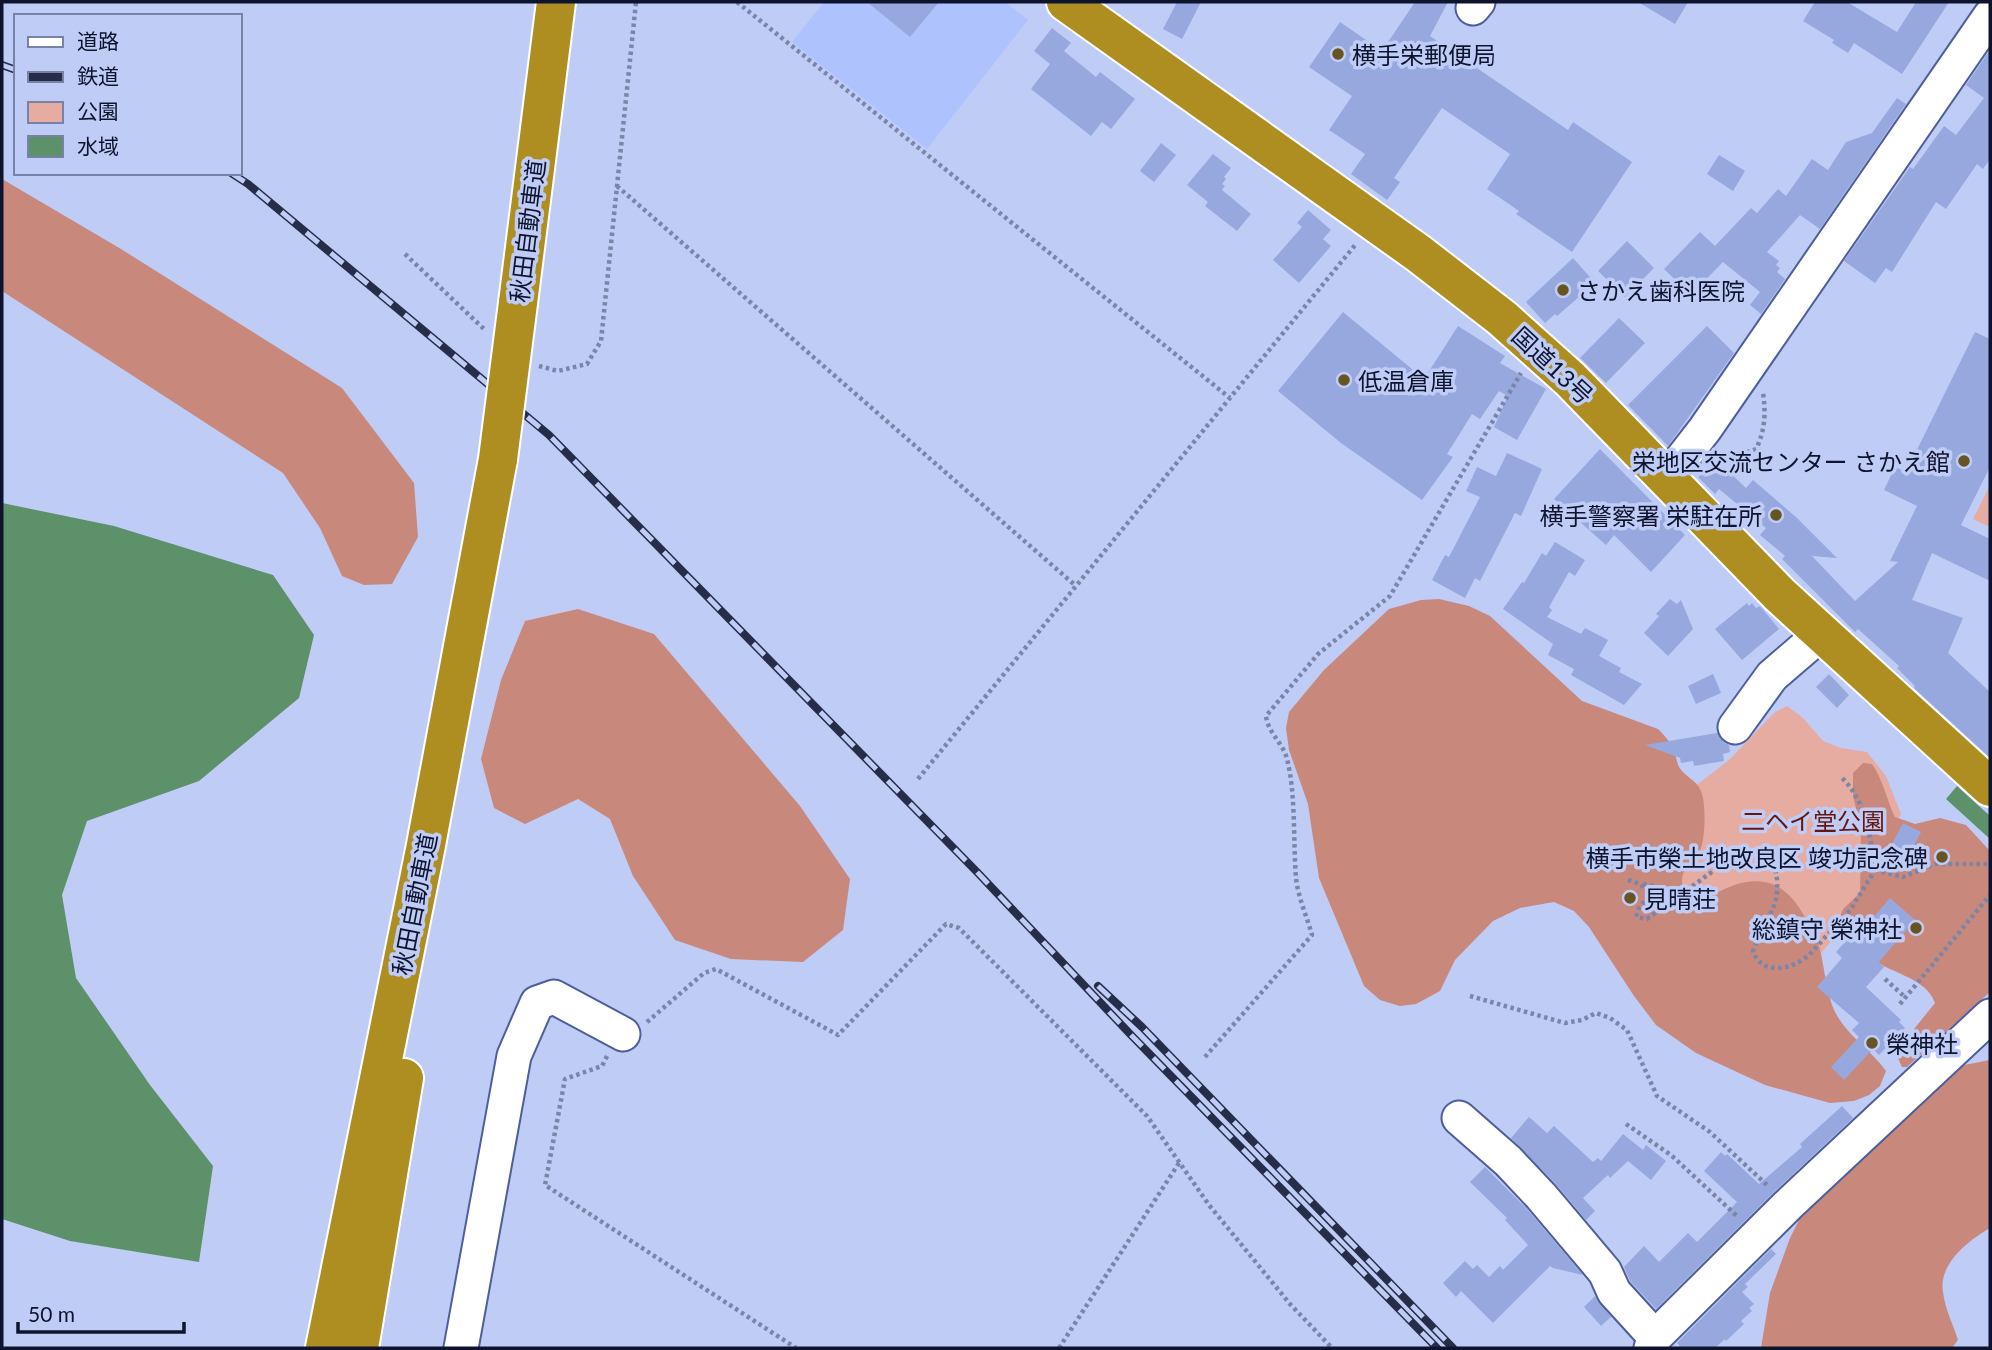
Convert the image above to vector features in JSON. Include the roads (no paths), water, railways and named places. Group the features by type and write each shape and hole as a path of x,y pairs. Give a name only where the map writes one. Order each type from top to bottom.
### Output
{"highway":[{"name":"秋田自動車道","path":"359,1348 441,853 498,459 556,2"},
{"name":"国道13号","path":"1066,2 1374,222 1502,318 1570,379 1678,464 1780,595 1990,787"},
{"name":"秋田自動車道","path":"325,1348 426,845 498,459"}],"street":[{"path":"1678,464 1990,16 1974,2"},
{"path":"1734,727 1772,676 1822,634"},
{"path":"461,1348 514,1056 526,1024 537,1003 554,997 623,1034"},
{"path":"1459,1118 1508,1161 1541,1196 1605,1272 1614,1292 1653,1343 1756,1236 1990,1016"}],"water":[{"path":"2,503 114,526 273,575 314,635 299,698 199,781 87,821 62,895 76,978 150,1085 213,1166 199,1262 70,1241 2,1219"},
{"path":"1957,786 1990,816 1990,839 1946,799"}],"railway":[{"path":"2,65 14,69"},
{"path":"234,175 549,435 977,872 1132,1036 1437,1348"},
{"path":"1098,986 1142,1027 1453,1348"}],"place":[{"name":"横手栄郵便局","path":"1338,54"},
{"name":"さかえ歯科医院","path":"1563,290"},
{"name":"低温倉庫","path":"1344,380"},
{"name":"栄地区交流センター さかえ館","path":"1964,461"},
{"name":"横手警察署 栄駐在所","path":"1776,515"},
{"name":"横手市榮土地改良区 竣功記念碑","path":"1942,857"},
{"name":"見晴荘","path":"1630,898"},
{"name":"総鎮守 榮神社","path":"1916,928"},
{"name":"榮神社","path":"1872,1043"}],"park label":[{"name":"二ヘイ堂公園","path":"1813,820"}]}
